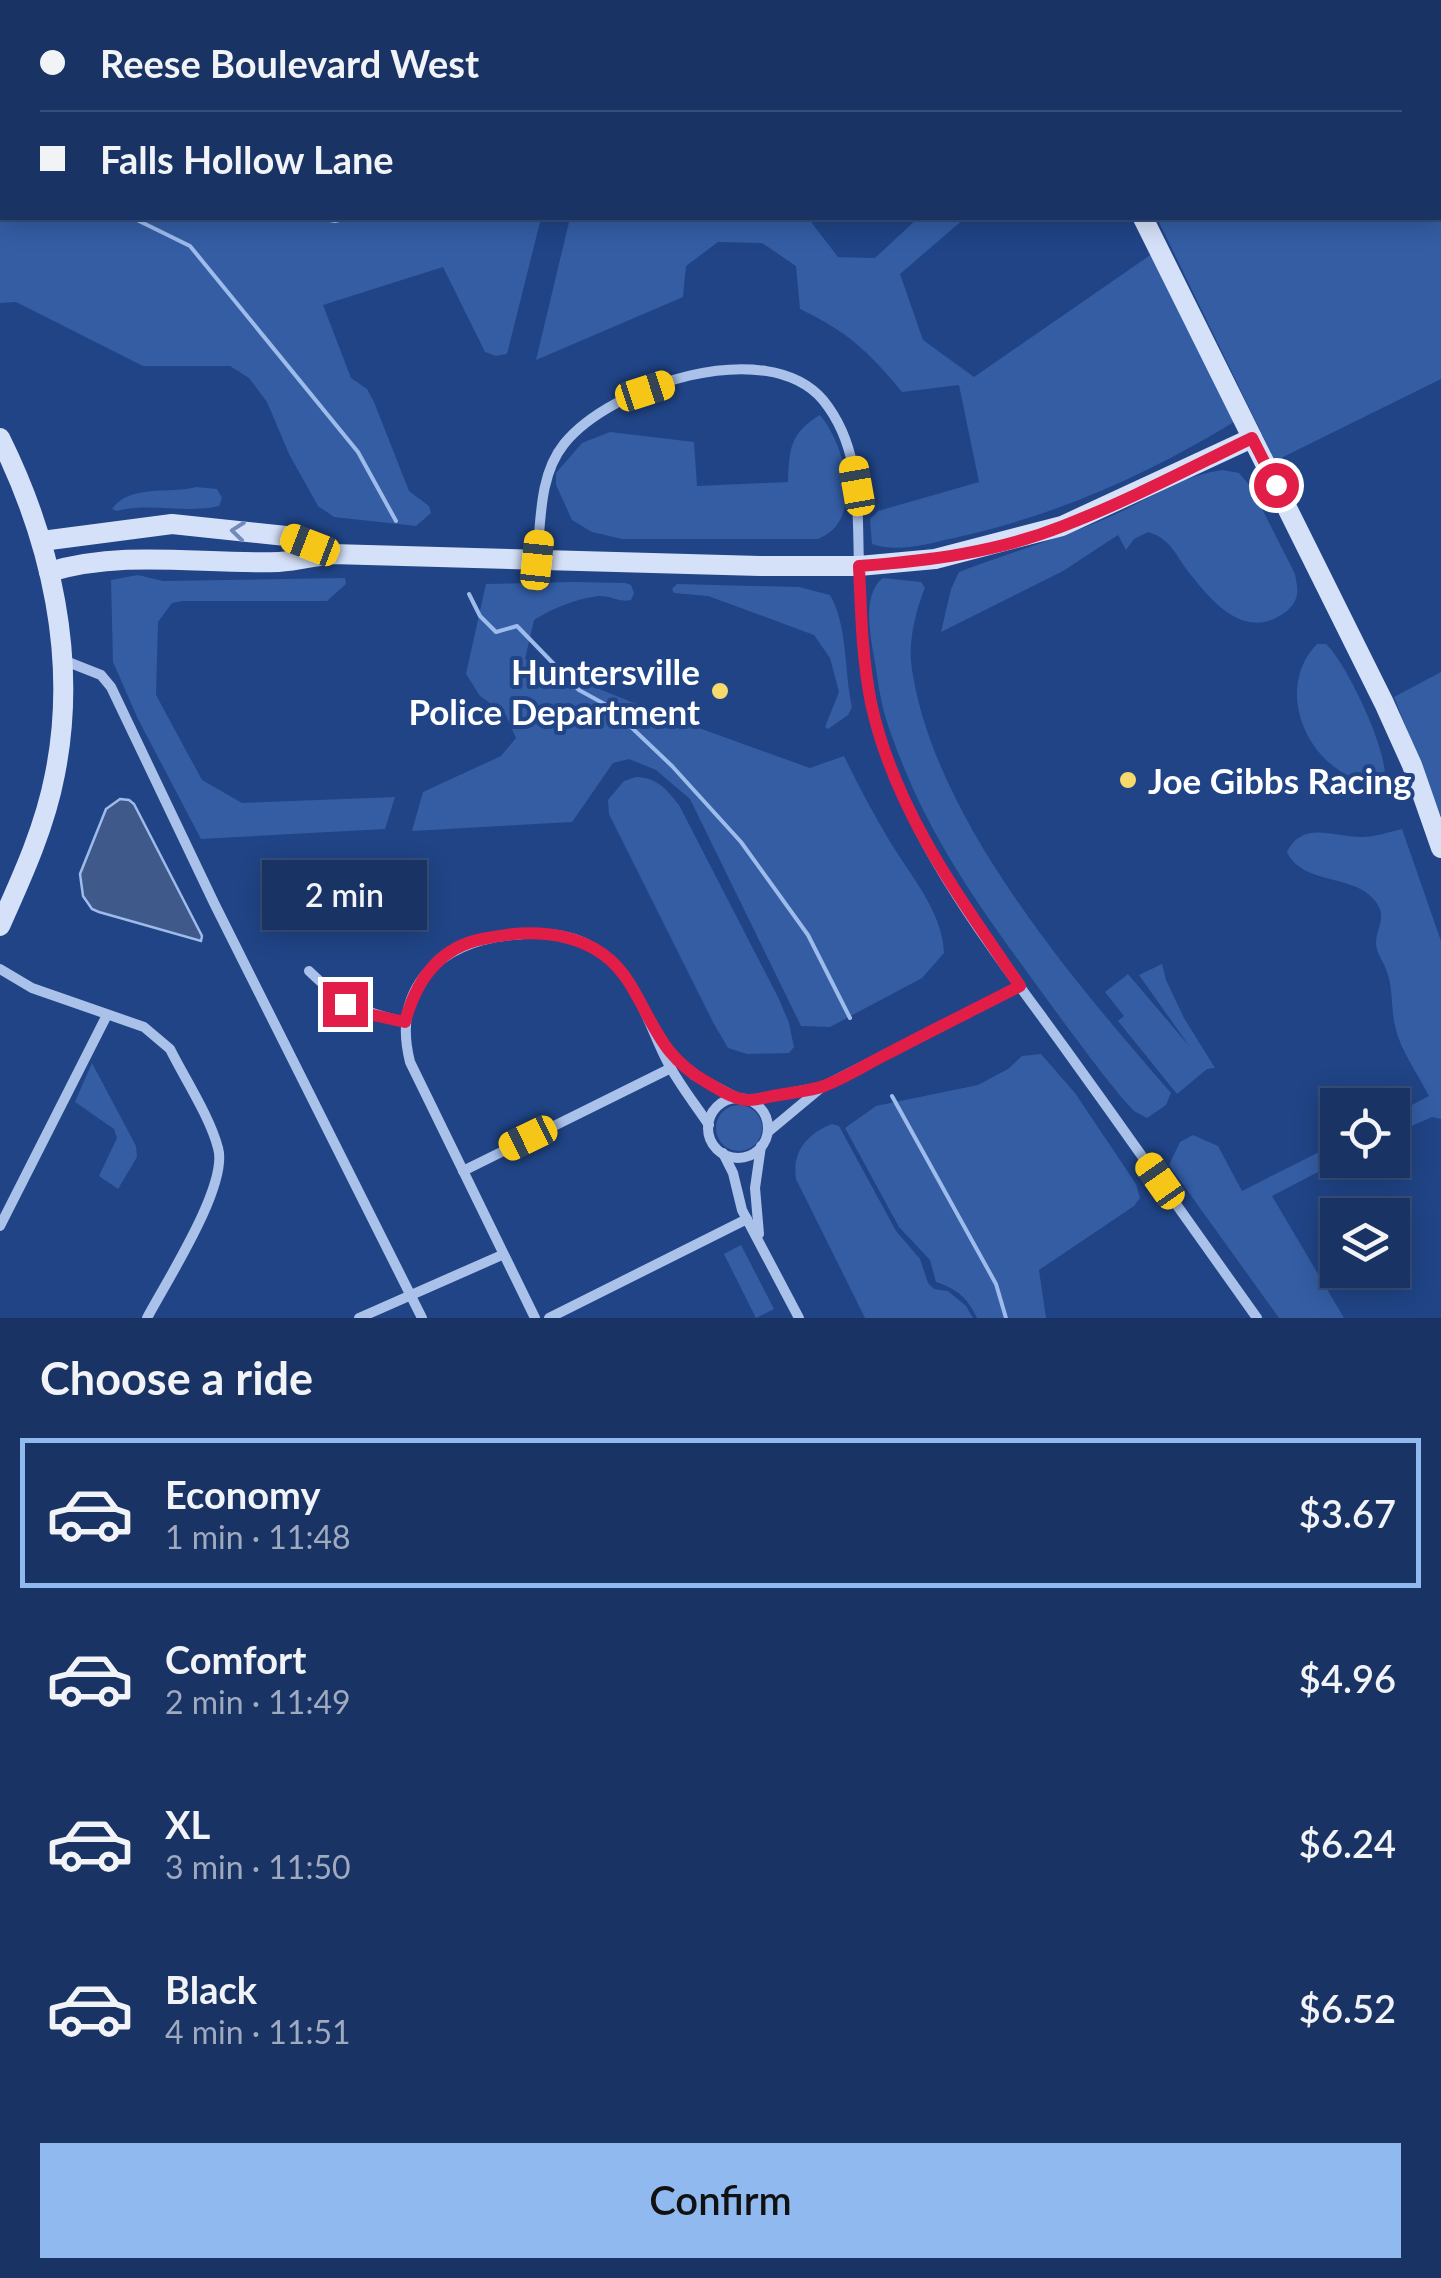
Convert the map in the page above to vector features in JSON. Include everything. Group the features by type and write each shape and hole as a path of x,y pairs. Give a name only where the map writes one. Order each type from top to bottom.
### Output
{"street":[{"path":"1144,220 1391,718 1441,848"},
{"path":"537,560 544,488 551,465 565,442 590,421 632,397 706,372 770,370 820,396 850,447 857,486 867,681 890,766 922,837 1020,986 1257,1318"},
{"path":"0,438 18,474 42,541 64,660 56,773 32,852 0,926"},
{"path":"50,572 112,561 180,557 280,562 332,554 859,566 935,559 1045,532 1112,505 1252,438"},
{"path":"42,541 172,524 286,536 332,554"},
{"path":"64,660 101,675 110,687 214,905 422,1318"},
{"path":"536,1318 410,1062 405,1022 430,968 457,948 492,937 544,932 584,942 616,965 630,982 670,1068 709,1125"},
{"path":"0,969 32,988 144,1027 170,1050 218,1147 220,1165 214,1190 147,1318"},
{"path":"308,970 345,1004 405,1022"},
{"path":"760,1240 755,1207 761,1146 768,1132 822,1087 1020,986"},
{"path":"0,1226 107,1016"},
{"path":"659,1041 694,1074 764,1113 768,1132"},
{"path":"463,1170 670,1068"},
{"path":"799,1318 747,1219 733,1173 710,1138 709,1125 721,1103 822,1087"},
{"path":"722,1153 741,1157 761,1146"},
{"path":"550,1318 747,1219"},
{"path":"358,1318 502,1255"}],"shaded area":[{"path":"0,220 540,220 507,354 485,352 443,267 323,305 351,378 367,389 374,402 409,491 429,506 431,513 416,526 334,517 318,506 289,454 267,402 249,378 230,366 143,366 16,302 0,303"},
{"path":"570,220 810,220 838,257 875,258 916,220 963,220 900,274 923,340 974,377 1159,249 1242,417 1139,474 1067,505 992,529 892,548 872,544 870,519 878,511 979,482 959,385 902,392 856,344 800,309 796,266 762,243 718,242 686,266 683,297 536,360"},
{"path":"1158,220 1441,220 1441,379 1275,461"},
{"path":"820,415 843,462 846,499 842,516 833,529 818,539 622,539 592,532 572,520 556,485 556,473 582,443 610,432 694,442 697,486 788,482 793,443 802,428"},
{"path":"1223,470 1239,473 1251,487 1295,574 1295,602 1274,619 1247,621 1222,609 1168,544 1148,532 1134,539 1126,550 1118,535 1063,571 941,632 959,572 1089,526 1192,477"},
{"path":"196,487 217,489 222,498 219,506 112,509 119,501 139,493"},
{"path":"138,575 163,581 345,578 346,584 327,601 172,603 158,622 156,695 202,780 242,803 395,797 385,829 201,839 113,662 111,580"},
{"path":"883,578 921,582 925,588 914,624 911,662 924,720 946,778 1011,892 1092,999 1171,1093 1166,1105 1147,1118 1134,1111 1075,1038 967,886 931,826 885,717 869,615 872,594"},
{"path":"625,583 631,585 634,593 627,601 603,596 581,599 534,620 525,659 810,768 844,756 938,922 944,953 922,978 830,1027 801,1026 690,799 656,770 629,759 613,763 572,822 412,831 423,792 501,756 516,738 506,715 480,696 466,674 486,584"},
{"path":"677,584 799,587 830,595 843,635 852,707 848,715 828,729 825,727 839,692 830,658 814,635 708,596 674,593 672,589"},
{"path":"1317,644 1326,644 1335,654 1355,689 1381,753 1384,783 1360,780 1338,770 1320,754 1307,733 1299,711 1297,687 1303,664"},
{"path":"1441,672 1441,816 1394,697"},
{"path":"636,777 656,782 679,805 779,999 794,1047 789,1053 747,1054 728,1048 714,1024 609,814 608,800 624,781"},
{"path":"120,799 134,804 202,936 201,941 99,912 83,896 80,874 106,809"},
{"path":"1402,829 1441,941 1441,1119 1432,1117 1410,1127 1410,1106 1429,1096 1397,1035 1389,978 1376,947 1381,919 1378,905 1358,888 1305,870 1287,852 1301,836 1310,833 1366,837"},
{"path":"1162,964 1184,1018 1215,1068 1207,1069 1177,1094 1118,1021 1124,1016 1105,992 1128,974 1190,1047 1139,975"},
{"path":"1041,1054 1075,1093 1136,1184 1140,1198 1134,1206 1039,1270 1046,1318 977,1318 961,1295 936,1282 930,1260 899,1227 845,1128 876,1106 978,1085 1008,1069 1022,1056"},
{"path":"92,1063 136,1146 137,1157 118,1189 99,1176 117,1138 114,1129 75,1102"},
{"path":"739,1105 755,1112 762,1128 755,1144 739,1151 723,1144 716,1128 723,1112"},
{"path":"832,1124 839,1126 896,1231 920,1259 928,1283 934,1289 948,1291 966,1306 973,1318 865,1318 796,1179 796,1160 803,1145"},
{"path":"1193,1135 1218,1146 1242,1191 1320,1152 1320,1171 1272,1196 1320,1277 1320,1288 1326,1288 1344,1318 1279,1318 1169,1165 1180,1142"},
{"path":"741,1245 774,1309 756,1318 724,1254"}],"waterway":[{"path":"137,220 190,246 358,452 396,521"},
{"path":"330,220 340,220"},
{"path":"469,594 480,616 496,632 517,626 579,690 610,707 672,766 741,842 808,935 850,1018"},
{"path":"892,1096 996,1284 1006,1318"}],"place":[{"name":"Huntersville Police Department","path":"720,691"},
{"name":"Joe Gibbs Racing","path":"1128,780"}],"route":[{"path":"345,1004 405,1022 430,968 457,948 492,937 544,932 564,935 584,942 616,965 630,982 659,1041 678,1062 713,1086 750,1100 822,1087 1020,986 922,837 890,766 867,681 859,566 968,553 1045,532 1112,505 1252,438 1276,485"}]}
